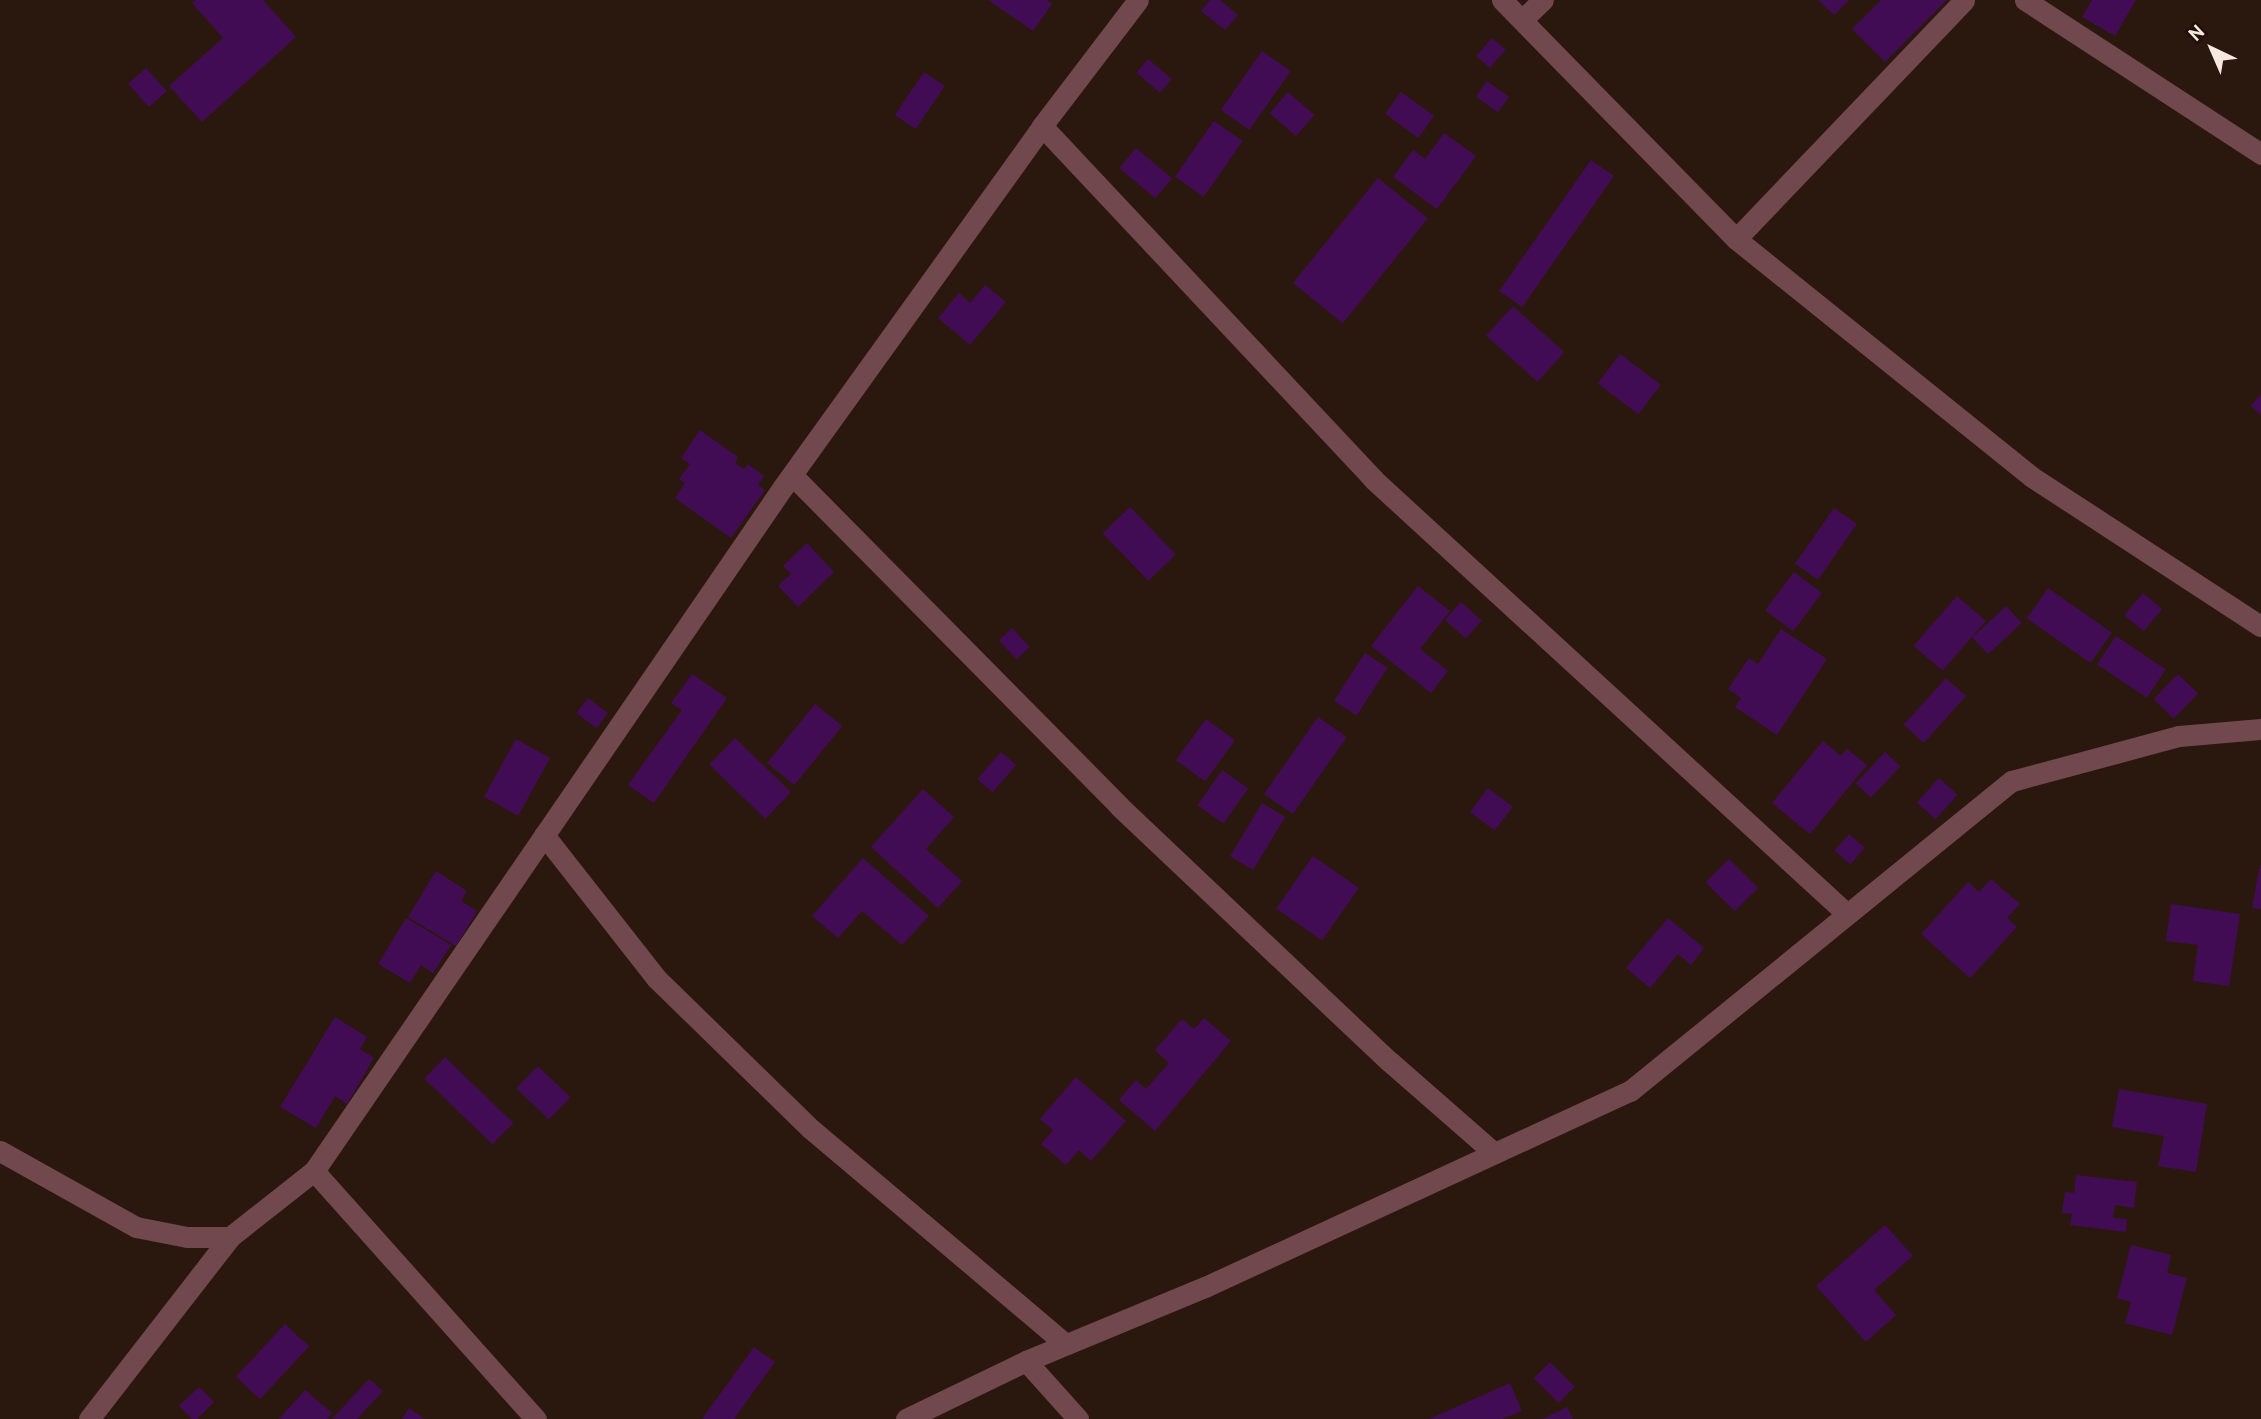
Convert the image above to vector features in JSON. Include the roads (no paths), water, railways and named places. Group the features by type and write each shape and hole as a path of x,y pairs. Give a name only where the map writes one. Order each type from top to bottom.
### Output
{"street":[{"path":"89,1419 230,1237 314,1171 792,475 1042,126 1138,0"},
{"path":"1503,0 1736,239 2032,477 2261,626"},
{"path":"1522,20 1543,0"},
{"path":"1736,239 1964,0"},
{"path":"2025,0 2261,154"},
{"path":"1042,126 1373,479 1847,914"},
{"path":"792,475 1119,806 1389,1061 1494,1153"},
{"path":"906,1419 1026,1361 1205,1287 1630,1091 2012,781 2179,736 2261,729"},
{"path":"544,835 656,978 811,1129 1066,1344"},
{"path":"0,1151 136,1227 187,1237 230,1237"},
{"path":"314,1171 536,1419"},
{"path":"1026,1361 1078,1419"}]}
